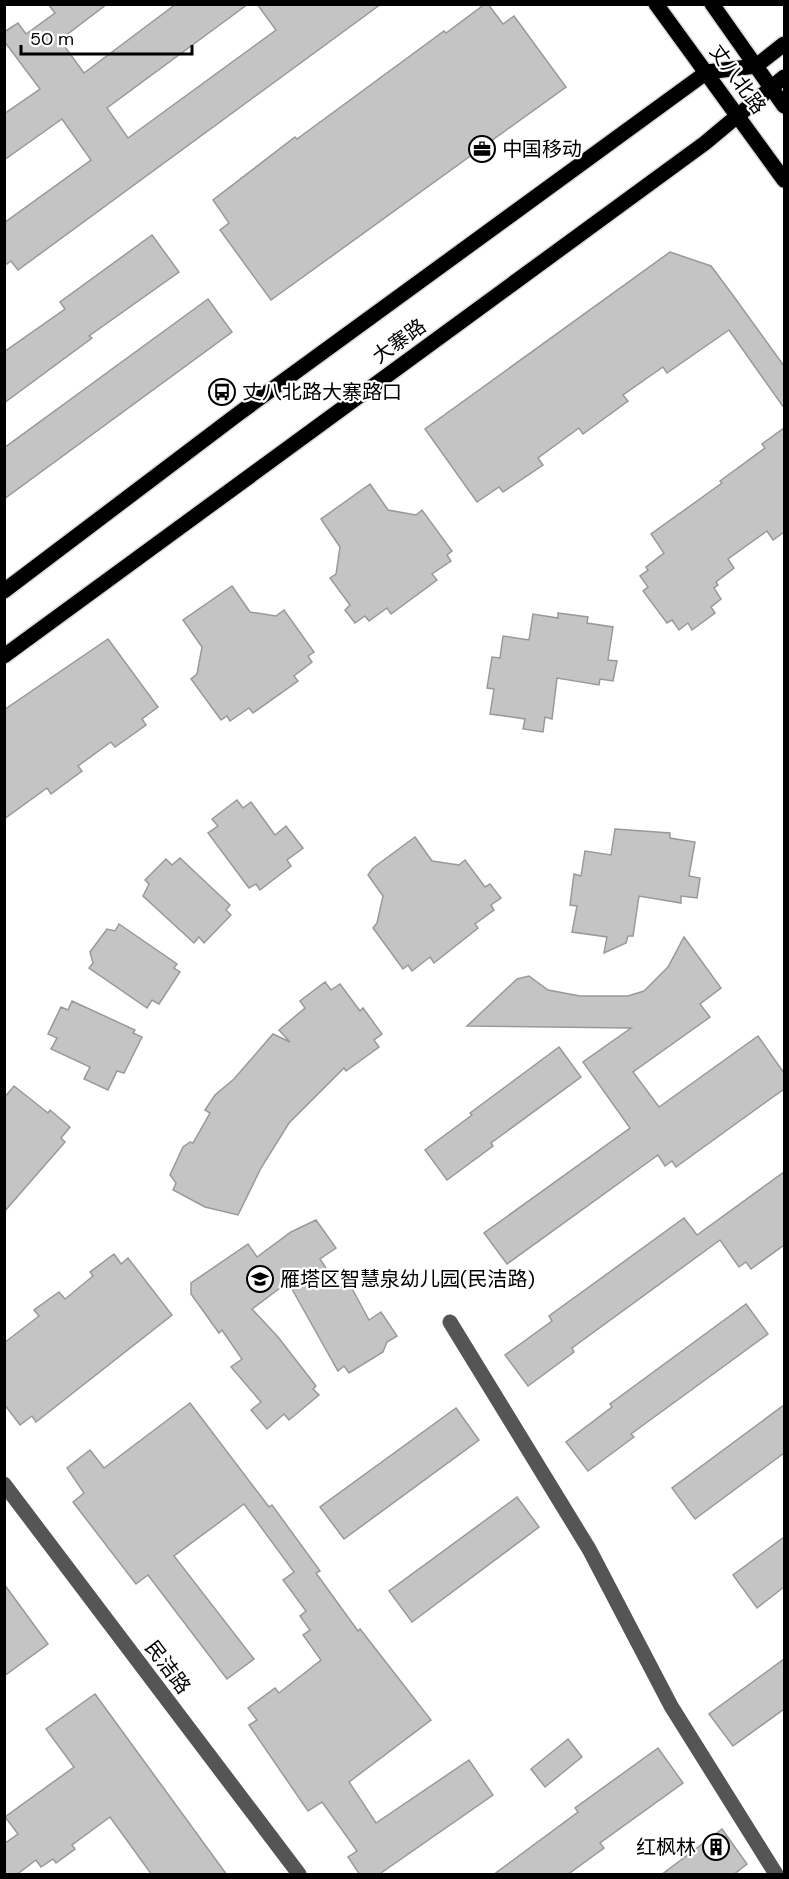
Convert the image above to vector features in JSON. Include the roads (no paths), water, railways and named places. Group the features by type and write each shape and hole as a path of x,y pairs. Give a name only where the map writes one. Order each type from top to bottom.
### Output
{"main road":[{"name":"丈八北路","path":"656,4 708,72 784,180"},
{"name":"丈八北路","path":"712,4 784,106"},
{"path":"756,66 784,44"},
{"name":"大寨路","path":"4,591 257,400 708,72 756,66"},
{"name":"大寨路","path":"4,656 739,117 784,77"}],"street":[{"path":"450,1322 589,1549 671,1706 776,1875"},
{"name":"民洁路","path":"4,1484 299,1875"}],"place":[{"name":"中国移动","path":"482,149"},
{"name":"丈八北路大寨路口","path":"222,392"},
{"name":"雁塔区智慧泉幼儿园(民洁路)","path":"260,1279"},
{"name":"红枫林","path":"716,1847"}]}
